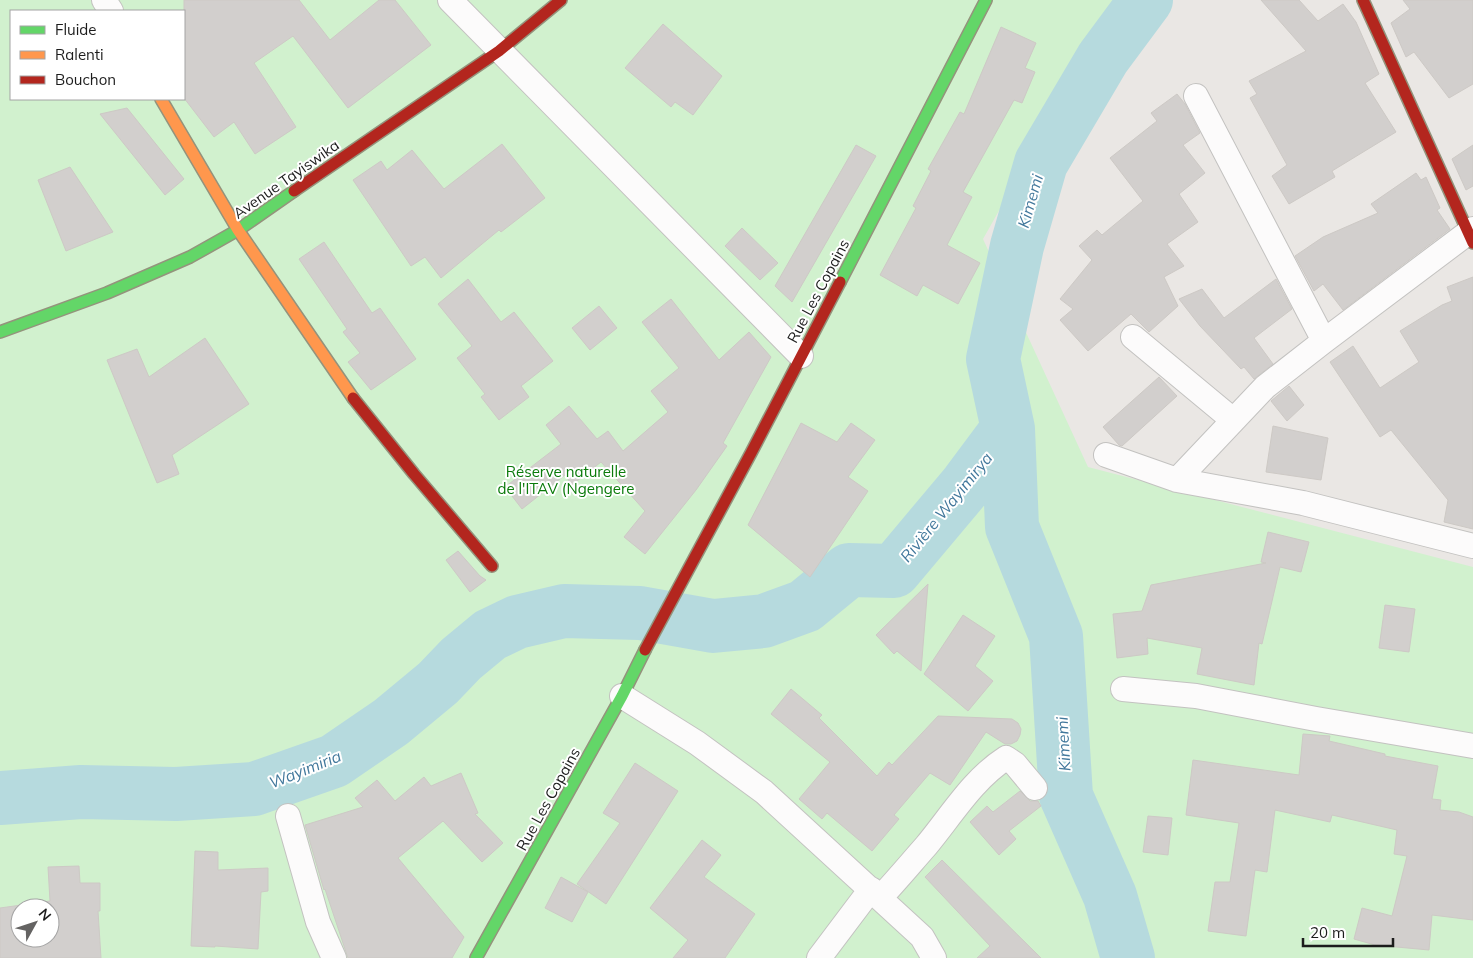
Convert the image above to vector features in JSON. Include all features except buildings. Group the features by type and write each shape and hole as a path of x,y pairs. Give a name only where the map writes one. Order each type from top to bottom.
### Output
{"street":[{"path":"450,0 801,356"},
{"name":"Avenue Tayiswika","path":"0,332 107,293 190,257 238,230 499,51 561,0"},
{"name":"Rue Les Copains","path":"476,958 622,696 643,653 751,453 986,0"},
{"path":"1176,480 1265,387 1324,341 1471,235 1363,0"},
{"path":"1196,96 1324,341"},
{"path":"162,100 238,230 354,399 414,474 492,566"},
{"path":"1133,337 1233,420"},
{"path":"1106,455 1176,480 1303,503 1473,546"},
{"path":"1123,689 1196,696 1326,721 1473,746"},
{"path":"622,696 697,742 764,792 922,937 934,958"},
{"path":"820,958 876,894 925,846 963,799 994,766 1006,758 1016,764 1035,788"},
{"path":"288,816 318,922 334,958"}],"green space":[{"name":"Réserve naturelle de l'ITAV (Ngengere","path":"0,0 1118,0 983,239 1088,467 1473,567 1473,958 0,958"}],"waterway":[{"name":"Kimemi","path":"1128,958 1110,896 1066,796 1056,636 1012,527 1008,429 993,359 1017,246 1041,163 1103,58 1146,0"},
{"name":"Wayimiria","path":"0,798 81,792 176,794 254,789 334,761 391,722 438,683 461,659 490,635 517,622 564,611 640,613 713,626 764,621 805,606 849,570 894,571 967,484 1008,429"}],"traffic: fast":[{"path":"840,282 986,0"},
{"path":"0,332 107,293 190,257 238,230 294,191"},
{"path":"476,958 622,696 645,650"}],"traffic: slow":[{"path":"162,100 238,230 353,398"}],"traffic: jam":[{"path":"294,191 499,51 561,0"},
{"path":"1363,0 1473,243"},
{"path":"645,650 840,282"},
{"path":"353,398 492,566"}],"water label":[{"name":"Rivière Wayimirya","path":"946,507"}]}
